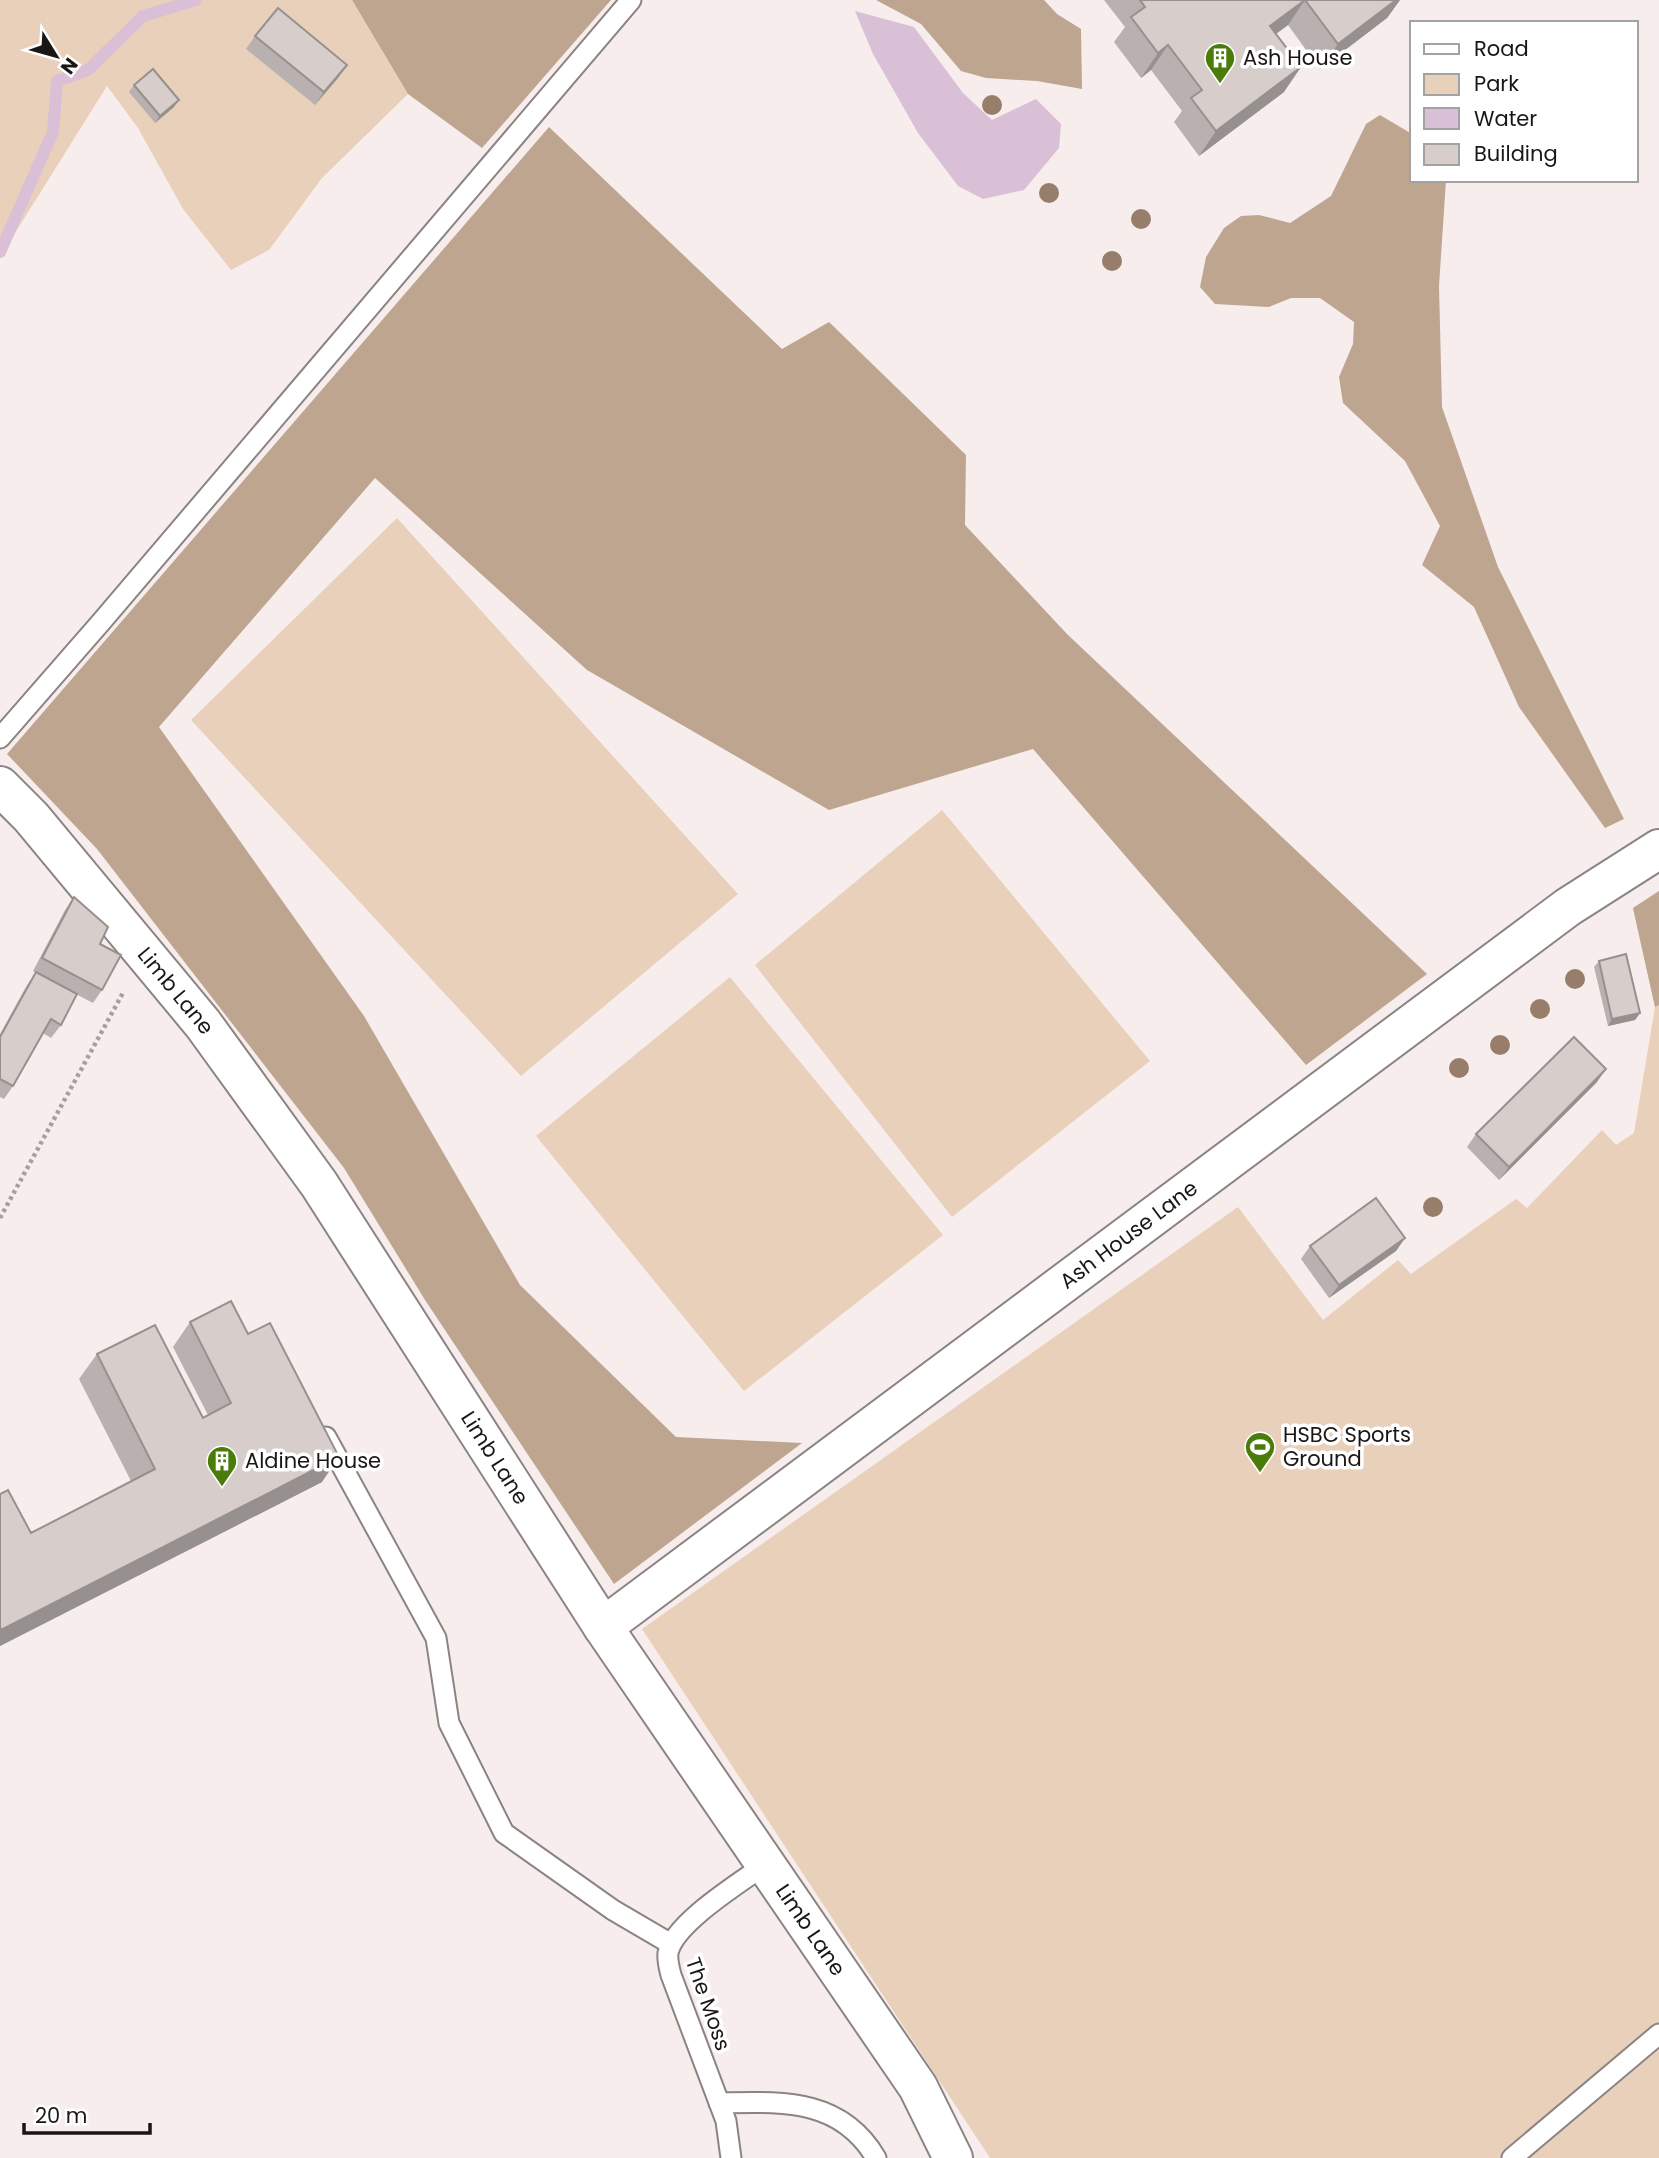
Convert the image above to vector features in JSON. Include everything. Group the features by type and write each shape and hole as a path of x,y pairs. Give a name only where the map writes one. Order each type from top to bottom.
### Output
{"street":[{"name":"Limb Lane","path":"0,786 31,817 203,1024 319,1184 603,1627 918,2087 953,2158"},
{"name":"Ash House Lane","path":"603,1627 1556,915 1659,849"}],"lane":[{"path":"0,738 631,0"},
{"path":"318,1424 436,1638 449,1723 504,1833 613,1910 671,1944"},
{"name":"The Moss","path":"731,2158 726,2121 671,1975 667,1955 671,1944 692,1918 766,1864"},
{"path":"1512,2158 1659,2034"},
{"path":"719,2103 780,2102 829,2113 850,2126 876,2158"}],"path":[{"path":"0,1218 145,952"}],"green space":[{"path":"0,0 352,0 408,94 322,178 269,250 231,270 183,209 138,128 107,86 0,257"},
{"path":"397,518 738,894 521,1076 191,720"},
{"path":"942,810 1150,1061 952,1217 755,965"},
{"name":"HSBC Sports Ground","path":"1659,891 1659,2158 990,2158 642,1629 1238,1207 1323,1320 1398,1260 1411,1274 1516,1199 1527,1208 1602,1130 1616,1145 1634,1133 1655,1007 1633,908"},
{"path":"730,977 943,1235 744,1391 536,1136"}],"shaded area":[{"path":"352,0 611,0 482,148 408,94"},
{"path":"876,0 1044,0 1057,14 1081,29 1082,89 1037,81 986,78 961,71 921,24"},
{"path":"1380,115 1410,133 1410,182 1446,182 1439,286 1442,407 1498,567 1624,819 1605,828 1519,707 1474,607 1422,565 1440,526 1405,461 1343,403 1339,377 1353,344 1354,322 1320,298 1291,298 1269,307 1215,304 1200,287 1206,257 1224,228 1241,216 1259,215 1290,223 1331,196 1366,124"},
{"path":"549,127 782,349 829,322 966,455 965,525 1067,634 1427,974 1306,1065 1033,749 829,810 587,670 375,478 159,727 364,1016 520,1285 676,1437 802,1443 614,1584 425,1300 344,1168 97,849 7,754"},
{"path":"1659,891 1659,1005 1655,1007 1633,908"}],"water":[{"path":"855,11 914,27 963,93 992,120 1036,99 1061,124 1059,148 1024,190 983,199 958,186 918,133 873,54"}],"building":[{"path":"1140,0 1305,0 1270,26 1301,67 1216,131 1191,98 1202,90 1168,45 1158,53 1131,17 1145,7"},
{"path":"1305,0 1396,0 1338,44"},
{"path":"278,8 347,65 324,92 255,36"},
{"path":"153,69 179,100 160,116 134,85"},
{"path":"74,897 108,927 100,944 121,955 102,990 42,958"},
{"path":"1626,954 1640,1013 1612,1019 1599,961"},
{"path":"36,972 77,994 61,1025 51,1019 13,1086 0,1079 0,1037"},
{"path":"1574,1037 1606,1069 1509,1167 1476,1134"},
{"path":"1376,1198 1405,1238 1339,1285 1310,1246"},
{"name":"Aldine House","path":"231,1301 248,1334 270,1323 339,1457 1,1630 0,1494 8,1490 31,1533 155,1469 97,1354 155,1325 203,1418 231,1403 190,1322"}],"waterway":[{"path":"0,252 53,132 57,81 88,70 143,16 196,0"}],"place":[{"name":"Ash House","path":"1220,85"},
{"name":"HSBC Sports Ground","path":"1260,1474"},
{"name":"Aldine House","path":"222,1488"}]}
